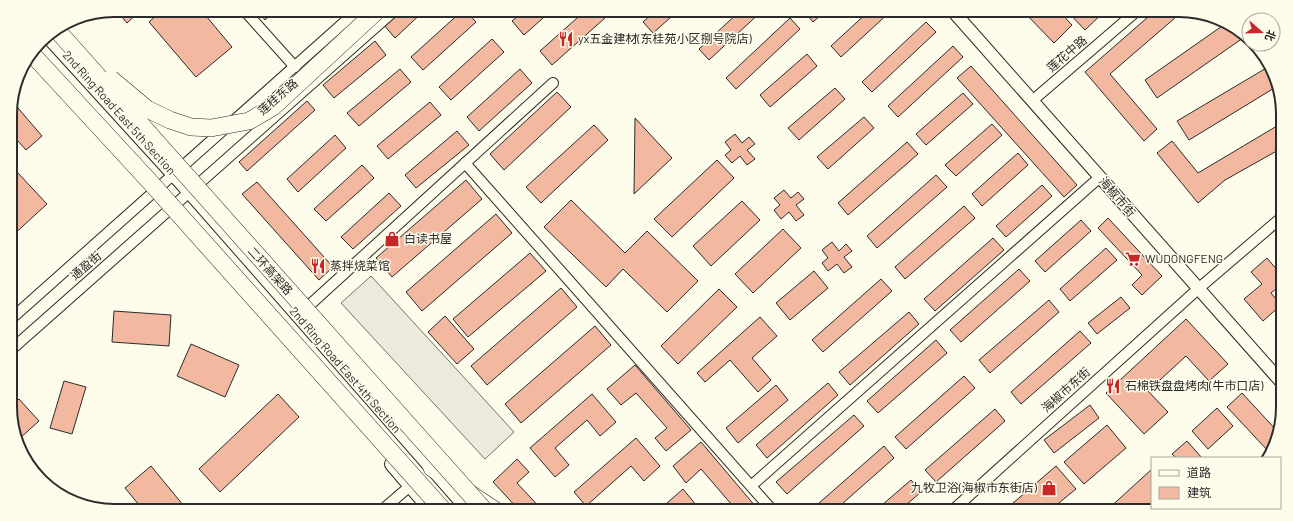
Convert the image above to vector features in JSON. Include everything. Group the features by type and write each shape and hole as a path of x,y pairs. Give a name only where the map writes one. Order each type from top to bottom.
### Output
{"highway":[{"path":"60,33 146,109 170,120 191,127 211,128 249,121 273,107 370,17"},
{"name":"二环高架路","path":"60,33 479,504"},
{"path":"35,57 151,183 414,484 433,504"},
{"path":"432,468 486,504"},
{"path":"414,484 436,504"}],"main road":[{"name":"2nd Ring Road East 5th Section","path":"51,40 190,192"},
{"name":"2nd Ring Road East 5th Section","path":"41,51 177,203"},
{"name":"2nd Ring Road East 4th Section","path":"190,192 464,504"},
{"name":"2nd Ring Road East 4th Section","path":"177,203 414,484 427,504"}],"street":[{"path":"250,17 295,67"},
{"name":"莲桂东路","path":"162,186 350,17"},
{"name":"莲桂东路","path":"177,203 387,17"},
{"name":"海椒市街","path":"958,17 1276,376"},
{"name":"莲花中路","path":"1032,101 1130,17"},
{"path":"298,316 553,83"},
{"path":"465,163 767,504"},
{"path":"751,486 1100,177"},
{"name":"通盈街","path":"17,314 162,186"},
{"name":"通盈街","path":"17,345 177,203"},
{"name":"海椒市东街","path":"960,504 1198,289 1276,222"},
{"path":"390,504 414,484"}],"shaded area":[{"path":"371,276 514,432 485,459 341,303"}],"building":[{"path":"122,17 133,17 127,23"},
{"path":"154,17 207,17 232,47 196,77 149,22"},
{"path":"390,17 418,17 395,38 383,24"},
{"path":"455,17 471,17 476,22 423,70 411,57"},
{"path":"517,17 544,17 524,35 512,21"},
{"path":"578,17 606,17 552,65 540,51"},
{"path":"648,17 671,17 653,33 643,22"},
{"path":"733,17 755,17 709,60 699,49"},
{"path":"809,17 819,17 813,22"},
{"path":"862,17 884,17 841,57 831,46"},
{"path":"1029,17 1065,17 1072,25 1054,43"},
{"path":"1073,17 1099,17 1085,30"},
{"path":"1148,17 1176,17 1110,74 1157,129 1144,141 1085,72"},
{"path":"790,18 800,29 736,89 726,78"},
{"path":"926,22 936,32 872,92 862,82"},
{"path":"1221,27 1241,39 1157,98 1145,80"},
{"path":"492,39 504,52 451,100 439,87"},
{"path":"375,41 386,55 334,98 323,85"},
{"path":"953,46 963,57 898,117 888,106"},
{"path":"807,54 817,66 770,107 760,95"},
{"path":"971,66 1077,185 1064,197 957,78"},
{"path":"400,69 411,82 359,126 347,113"},
{"path":"520,69 532,83 479,131 467,117"},
{"path":"1265,69 1269,77 1273,89 1189,140 1177,121"},
{"path":"835,88 845,99 799,140 788,128"},
{"path":"557,92 571,107 504,170 490,154"},
{"path":"963,93 973,104 926,145 916,134"},
{"path":"307,101 315,110 247,171 239,162"},
{"path":"430,102 441,115 388,159 377,146"},
{"path":"17,107 42,136 26,150 18,141 17,142"},
{"path":"864,117 874,128 828,169 817,157"},
{"path":"635,118 672,158 634,194"},
{"path":"992,124 1002,135 956,176 945,165"},
{"path":"594,125 608,140 541,203 526,187"},
{"path":"1276,127 1276,151 1225,180 1198,203 1157,153 1172,141 1198,173"},
{"path":"457,131 469,145 416,188 405,175"},
{"path":"735,134 742,143 749,137 755,144 747,150 755,159 747,165 740,156 732,163 725,155 731,150 725,142"},
{"path":"335,135 346,148 298,192 287,179"},
{"path":"907,142 918,154 848,215 838,203"},
{"path":"1018,153 1028,165 982,206 972,194"},
{"path":"717,160 734,178 672,237 654,219"},
{"path":"362,165 374,178 326,221 314,209"},
{"path":"17,172 47,204 17,232"},
{"path":"936,175 947,187 877,248 867,236"},
{"path":"466,180 482,199 392,277 376,258"},
{"path":"257,182 333,267 319,280 242,194"},
{"path":"1042,185 1052,196 1006,237 996,226"},
{"path":"784,190 791,198 798,192 804,199 796,205 804,215 796,221 789,212 781,219 774,210 780,205 774,198"},
{"path":"389,193 401,206 353,249 341,237"},
{"path":"571,200 625,253 647,231 698,281 667,312 623,269 606,287 544,227"},
{"path":"742,201 760,220 711,266 693,246"},
{"path":"964,206 975,218 905,279 895,267"},
{"path":"496,214 512,233 422,311 406,292"},
{"path":"1108,218 1162,276 1142,295 1132,285 1142,275 1098,228"},
{"path":"1081,220 1091,231 1045,272 1035,261"},
{"path":"783,229 801,248 753,293 735,274"},
{"path":"993,238 1004,250 935,311 924,299"},
{"path":"832,242 839,251 846,244 852,251 844,257 852,267 844,273 837,264 828,271 822,263 828,258 822,250"},
{"path":"1106,248 1117,260 1070,301 1060,289"},
{"path":"530,253 546,271 468,337 453,319"},
{"path":"1267,258 1276,269 1276,289 1271,293 1276,299 1276,309 1263,321 1244,299 1262,284 1251,272"},
{"path":"1019,269 1030,281 961,342 950,330"},
{"path":"814,271 828,288 790,320 776,303"},
{"path":"881,279 892,291 823,352 812,340"},
{"path":"561,288 577,307 487,385 471,366"},
{"path":"719,289 737,307 678,364 661,346"},
{"path":"1121,297 1130,308 1097,334 1088,323"},
{"path":"1049,300 1059,312 990,373 979,360"},
{"path":"114,311 171,315 169,346 112,342"},
{"path":"909,312 919,324 850,385 839,372"},
{"path":"445,316 474,349 457,364 428,332"},
{"path":"760,317 777,336 752,358 771,380 758,392 730,360 705,382 697,373"},
{"path":"1186,319 1228,364 1209,381 1186,356 1148,391 1168,412 1144,434 1106,393"},
{"path":"595,326 611,345 521,423 505,404"},
{"path":"1080,331 1091,343 1021,404 1011,392"},
{"path":"936,340 947,353 878,413 867,401"},
{"path":"191,344 239,365 225,397 177,376"},
{"path":"635,365 691,430 666,451 655,438 667,428 636,393 621,405 607,389"},
{"path":"964,376 975,388 906,449 895,437"},
{"path":"64,381 86,387 72,434 50,428"},
{"path":"828,383 838,395 767,458 756,445"},
{"path":"776,385 788,400 738,443 726,428"},
{"path":"1242,393 1274,427 1266,449 1227,407"},
{"path":"278,394 299,417 220,492 199,469"},
{"path":"592,394 616,422 600,436 587,420 555,448 569,465 555,477 530,448"},
{"path":"19,399 39,421 22,437 18,419 17,401"},
{"path":"1090,405 1099,418 1054,453 1044,440"},
{"path":"1217,408 1233,426 1208,449 1192,431"},
{"path":"995,409 1005,421 936,482 925,470"},
{"path":"854,415 864,426 787,494 776,482"},
{"path":"1107,425 1126,448 1084,484 1064,462"},
{"path":"636,438 660,466 644,481 631,466 588,504 584,504 574,492"},
{"path":"1187,441 1201,457 1175,457 1172,454"},
{"path":"701,442 753,504 731,504 701,469 686,483 673,466"},
{"path":"884,446 894,458 842,504 818,504"},
{"path":"517,459 529,472 517,483 536,504 513,504 493,482"},
{"path":"151,466 182,504 138,504 125,488"},
{"path":"1056,466 1076,489 1058,504 1012,504"},
{"path":"1151,470 1151,504 1114,504"},
{"path":"911,480 921,492 907,504 883,504"},
{"path":"683,489 695,504 666,504"}],"place":[{"name":"yx五金建材(东桂苑小区捌号院店)","path":"566,39"},
{"name":"白读书屋","path":"392,239"},
{"name":"WUDONGFENG","path":"1133,259"},
{"name":"蒸拌烧菜馆","path":"318,266"},
{"name":"石棉铁盘盘烤肉(牛市口店)","path":"1113,386"},
{"name":"九牧卫浴(海椒市东街店)","path":"1049,488"}]}
